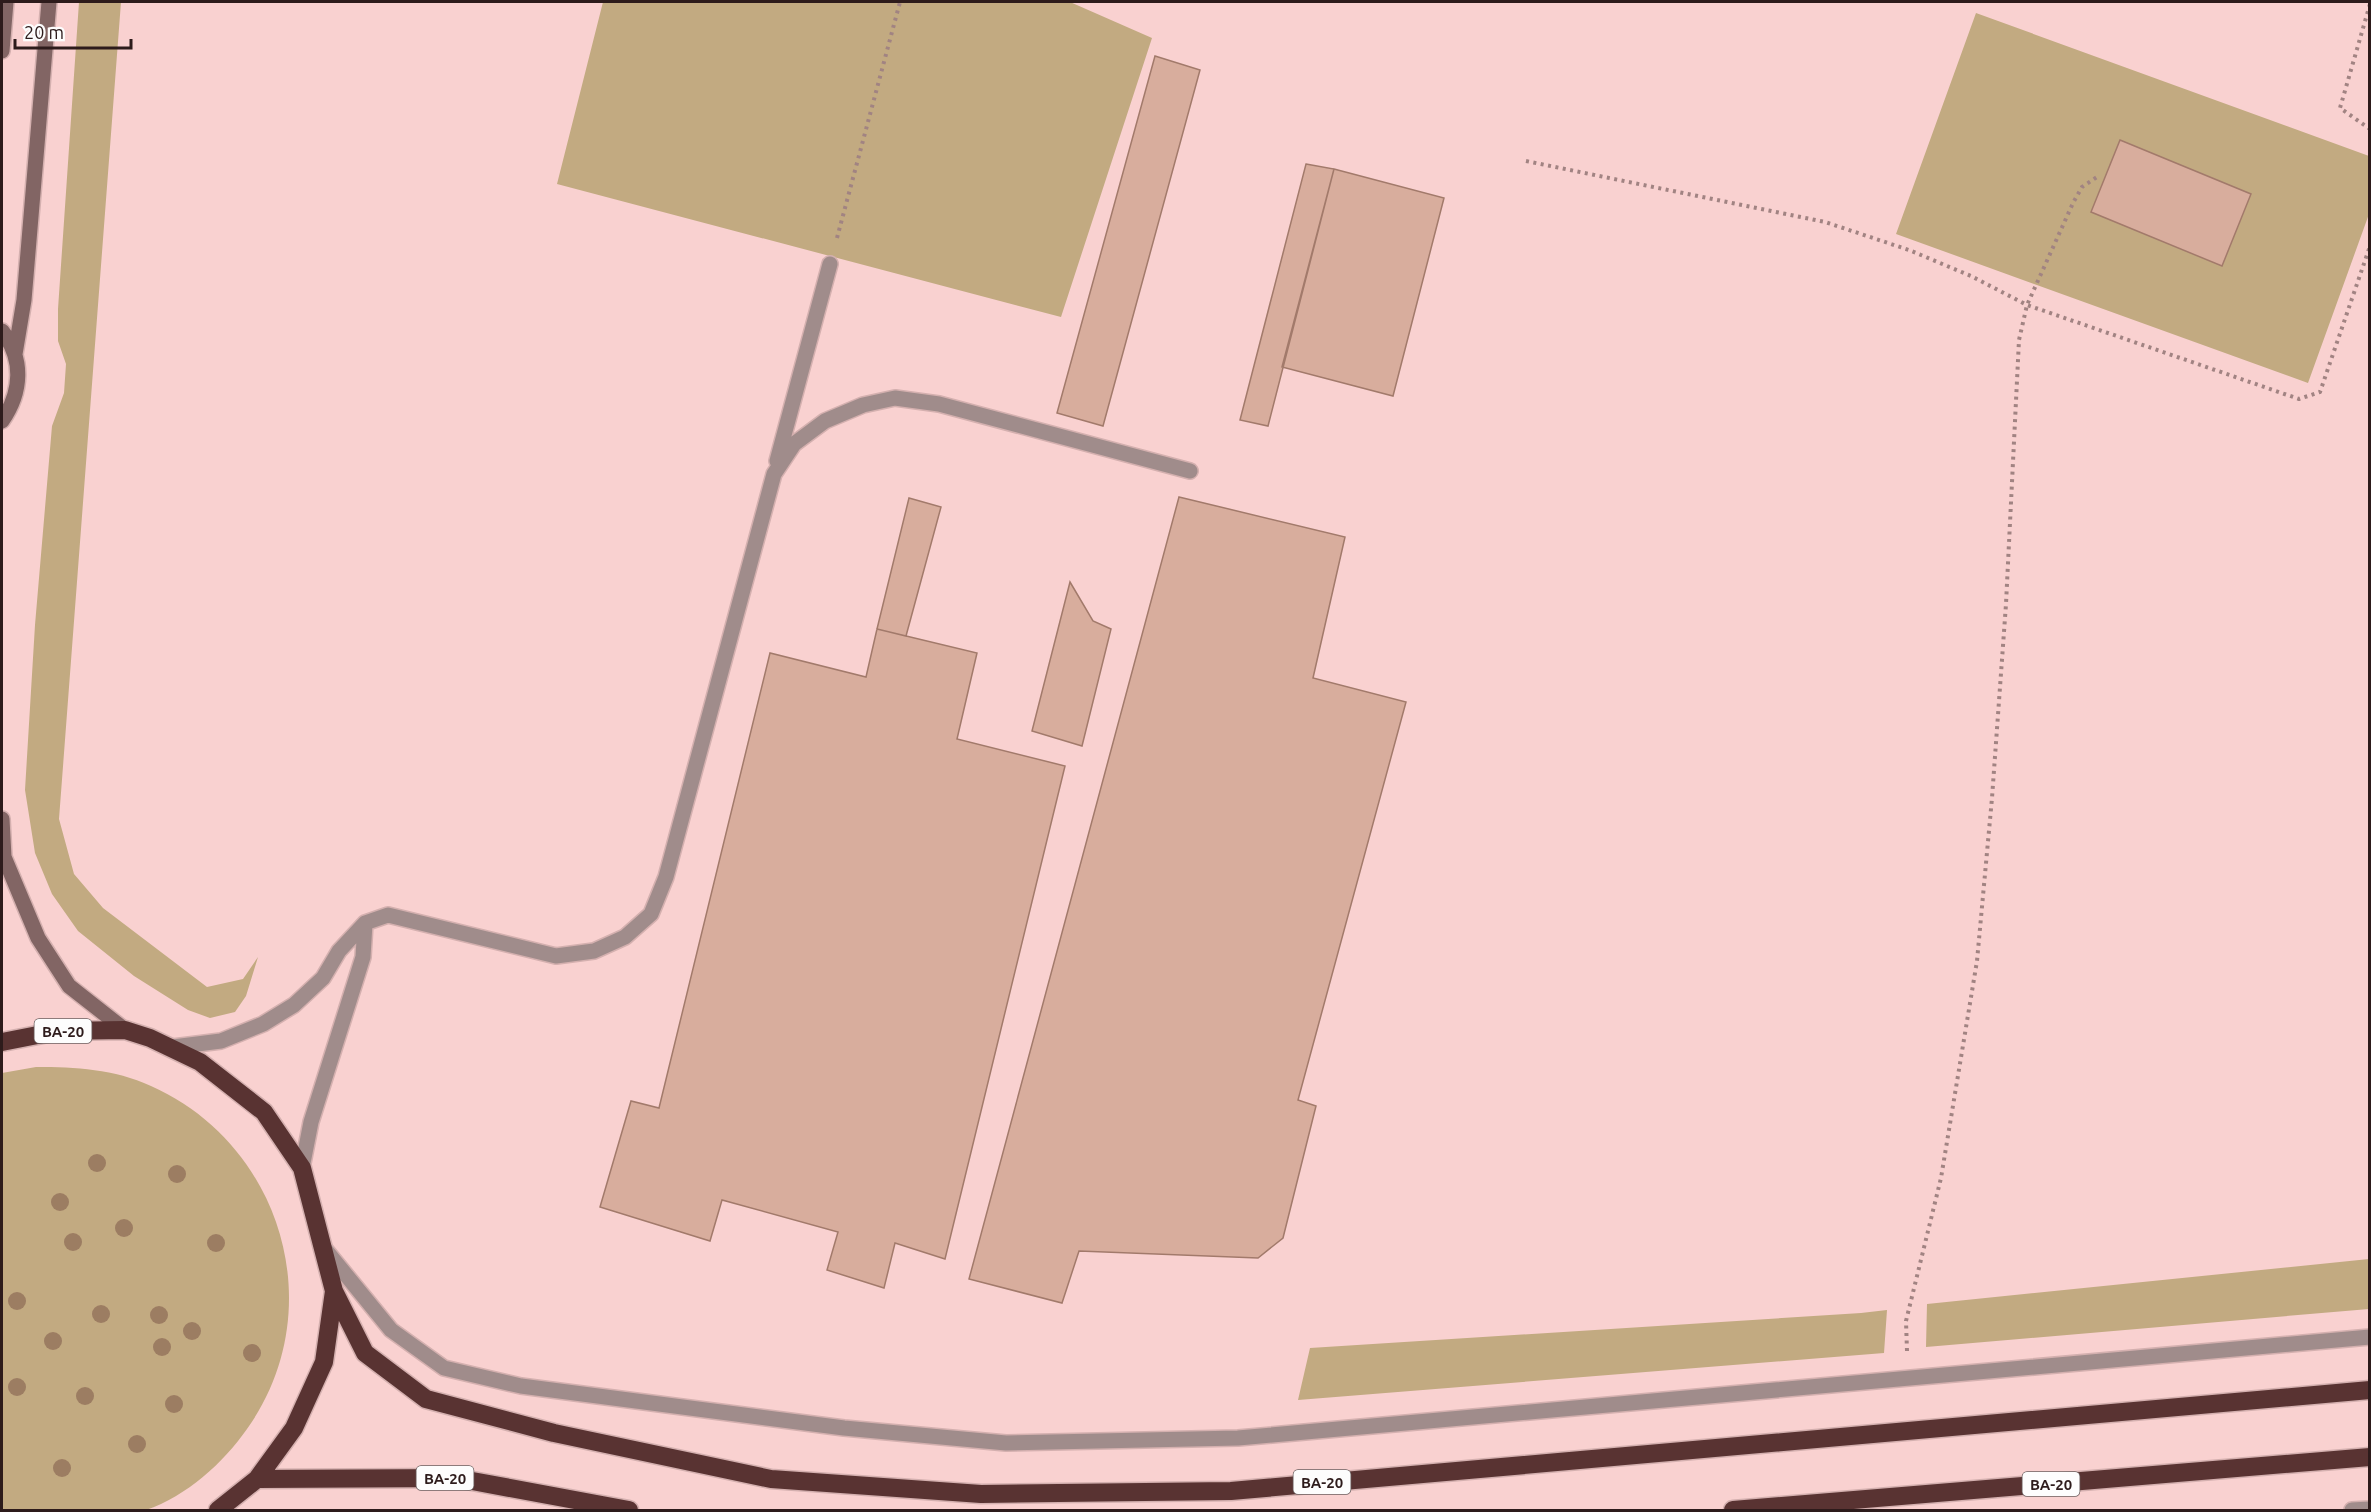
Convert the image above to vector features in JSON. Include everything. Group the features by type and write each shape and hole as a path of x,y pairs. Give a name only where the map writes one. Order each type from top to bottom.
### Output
{"highway":[{"name":"BA-20","path":"2,1042 58,1031 125,1030 173,1047 200,1062 264,1112 302,1168 334,1291 365,1353 426,1399 554,1433 771,1479 981,1494 1231,1491 2370,1390"},
{"name":"BA-20","path":"218,1510 257,1479 294,1428 324,1362 334,1291"},
{"name":"BA-20","path":"1733,1510 2370,1457"},
{"name":"BA-20","path":"257,1479 456,1478 629,1510"}],"main road":[{"path":"2,51 6,2"},
{"path":"2,421 17,391 15,354 24,300 49,2"},
{"path":"2,331 15,354"},
{"path":"2,819 4,857 38,938 69,986 125,1030"}],"lane":[{"path":"173,1047 221,1041 263,1024 294,1005 323,978 339,951 365,923 388,915 556,956 594,951 625,938 651,914 666,877 830,264"},
{"path":"774,474 794,444 825,421 863,405 895,398 939,404 1190,471"},
{"path":"302,1168 311,1122 363,957 365,923"},
{"path":"323,1247 391,1330 444,1368 521,1386 844,1428 1006,1443 1239,1438 2370,1337"},
{"path":"2352,1510 2370,1509"}],"path":[{"path":"830,264 900,2"},
{"path":"2370,4 2340,108 2370,129"},
{"path":"1526,161 1825,222 1919,254 1971,276 2027,305 2299,399 2320,392 2370,246"},
{"path":"1907,1378 1906,1321 1941,1178 1977,961 1992,798 2005,615 2019,340 2027,305 2073,203 2082,187 2097,177"}],"shaded area":[{"path":"79,2 121,2 59,819 74,874 103,908 207,987 243,979 258,957 246,996 235,1012 210,1018 188,1010 134,976 78,931 52,894 35,853 25,790 35,625 52,426 64,393 66,364 58,341 58,309"},
{"path":"603,2 1070,2 1152,38 1061,317 557,184"},
{"path":"1976,13 2369,156 2369,214 2308,383 1896,234"},
{"path":"36,1067 80,1069 137,1080 196,1113 233,1147 261,1189 280,1235 289,1283 286,1333 273,1382 247,1429 227,1454 190,1487 146,1510 2,1510 2,1073"},
{"path":"2369,1259 2369,1309 1926,1347 1927,1304"},
{"path":"1887,1310 1884,1353 1298,1400 1310,1348"}],"building":[{"path":"1155,56 1200,70 1103,426 1057,413"},
{"path":"2120,140 2251,194 2222,266 2091,212"},
{"path":"1306,164 1334,169 1268,426 1240,420"},
{"path":"1334,169 1444,198 1393,396 1282,367"},
{"path":"1179,497 1345,537 1313,678 1406,702 1298,1100 1316,1106 1283,1238 1258,1258 1079,1251 1062,1303 969,1279"},
{"path":"909,498 941,507 906,636 877,629"},
{"path":"1070,582 1093,621 1111,629 1082,746 1032,731"},
{"path":"877,629 977,653 957,739 1065,766 945,1259 895,1243 884,1288 827,1270 838,1232 722,1200 710,1241 600,1207 631,1101 659,1108 770,653 866,677"}]}
